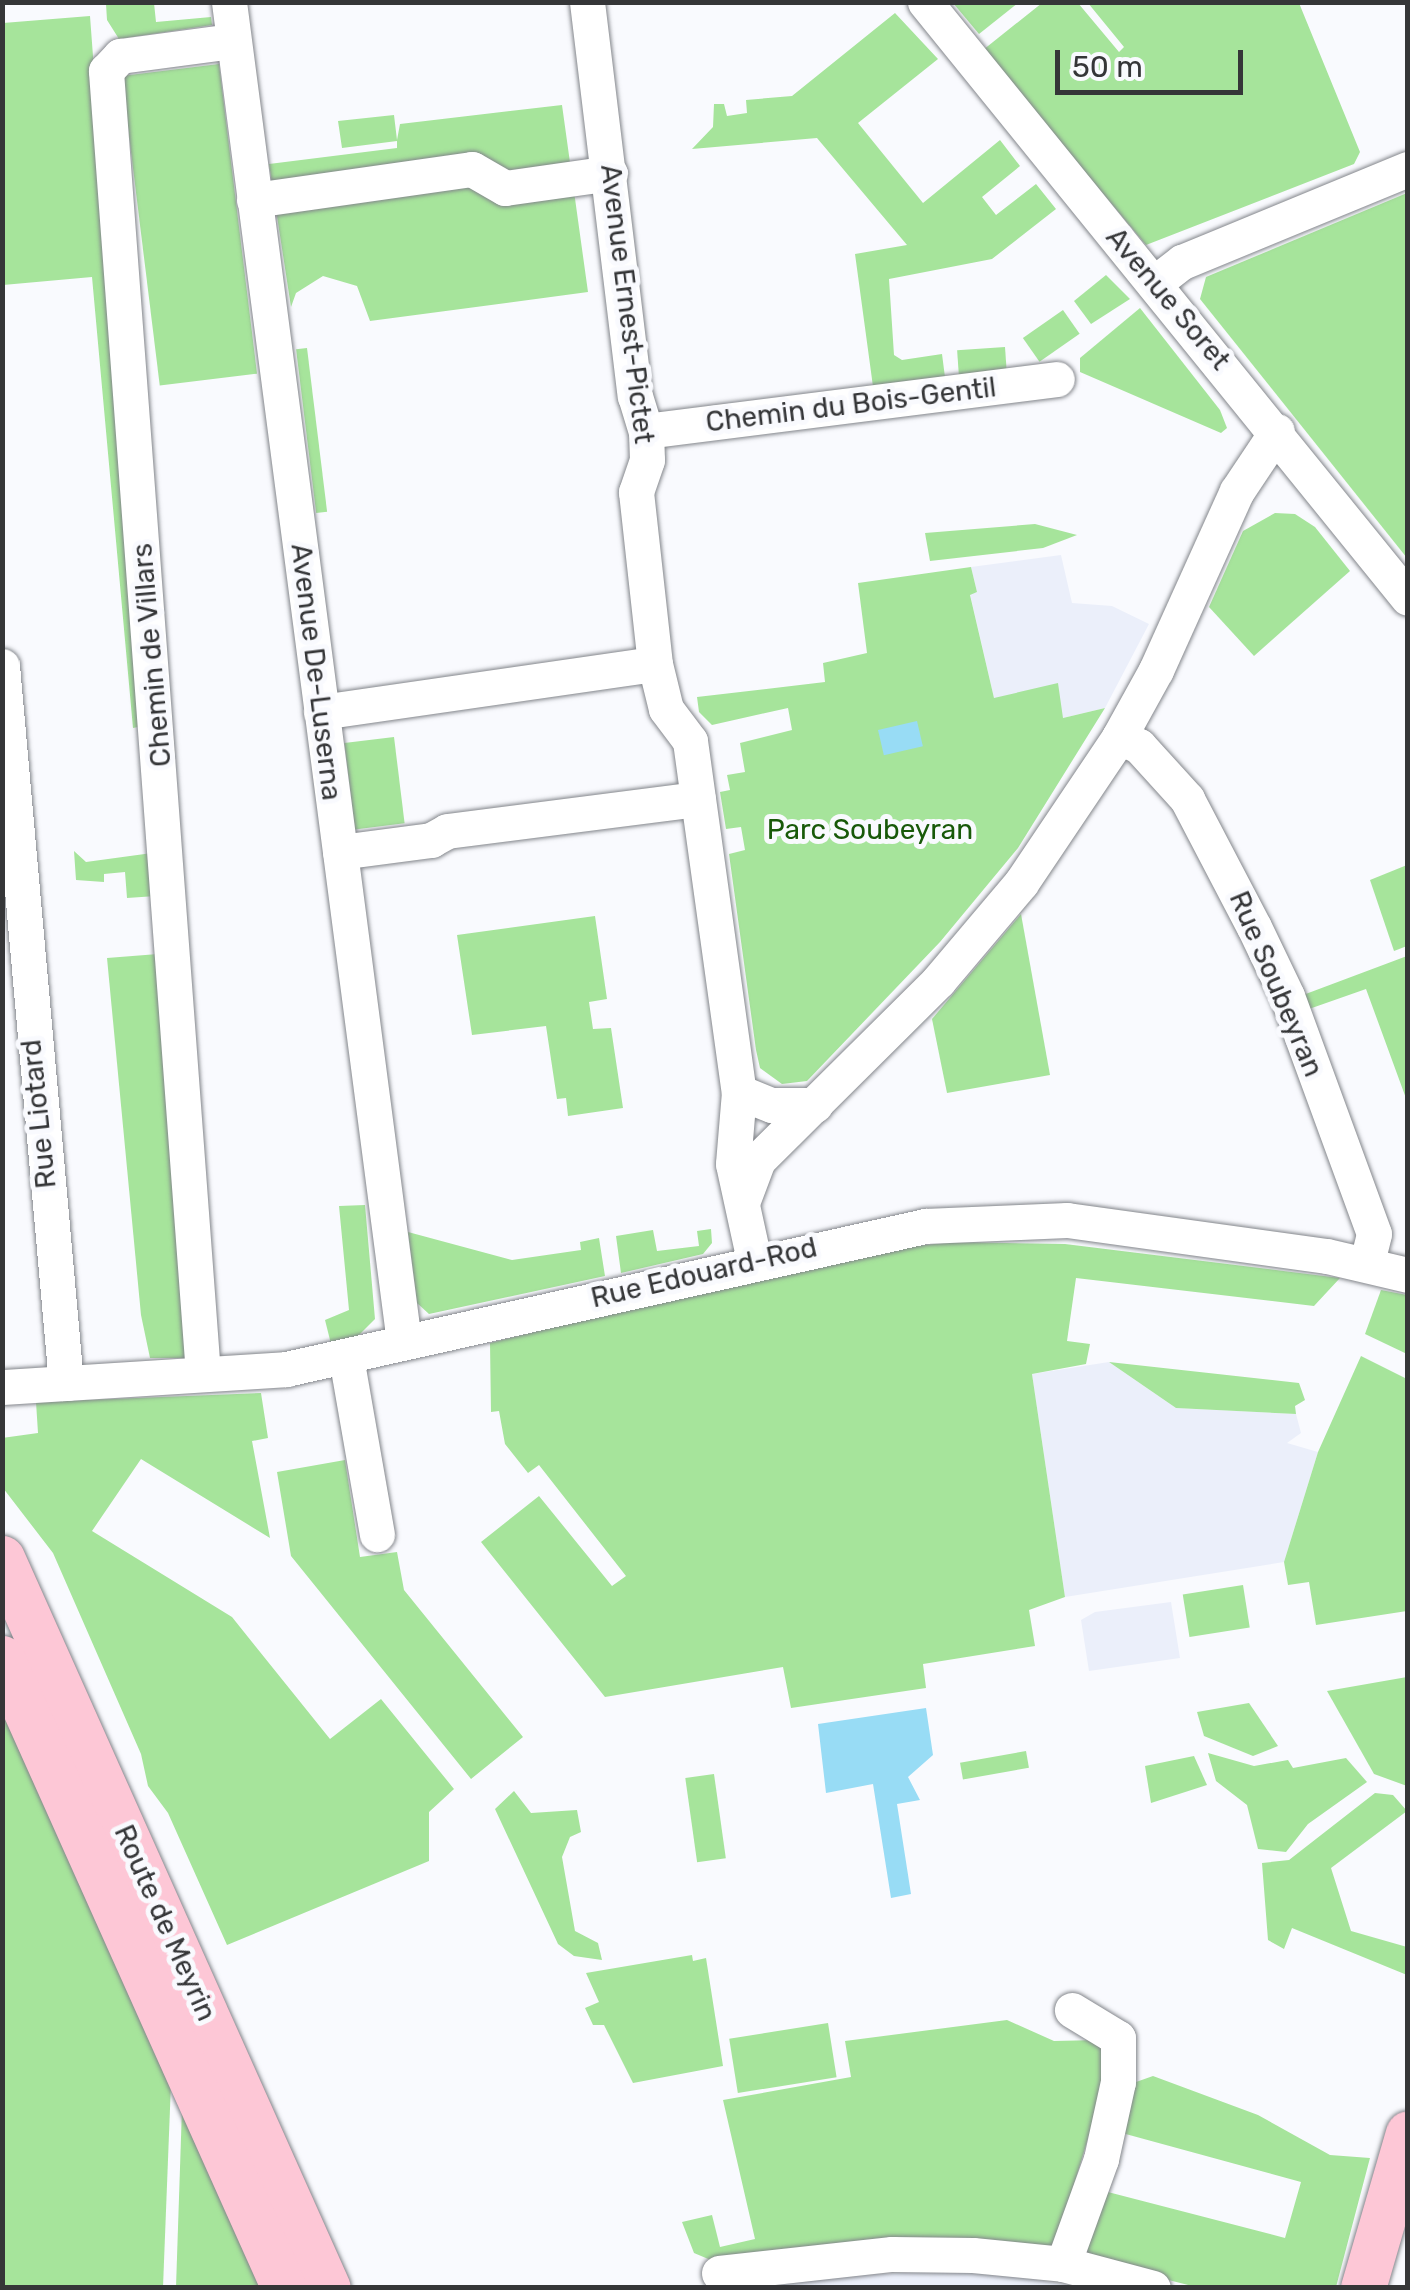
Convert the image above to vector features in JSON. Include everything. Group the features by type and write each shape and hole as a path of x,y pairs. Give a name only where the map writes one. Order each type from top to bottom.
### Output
{"main road":[{"name":"Route de Meyrin","path":"2,1558 328,2288"},
{"name":"Route de Meyrin","path":"2,1658 284,2288"},
{"path":"1363,2288 1408,2133"}],"street":[{"name":"Avenue De-Luserna","path":"228,2 404,1342"},
{"name":"Avenue Ernest-Pictet","path":"587,2 635,396 646,431 647,460 636,492 655,664 660,696 690,741 739,1092 732,1164 754,1260"},
{"name":"Avenue Soret","path":"925,2 1278,430 1408,598"},
{"name":"Chemin de Villars","path":"204,1374 106,71 120,56 234,41"},
{"path":"254,200 472,169 506,188 610,173"},
{"path":"1156,282 1182,262 1408,169"},
{"name":"Chemin du Bois-Gentil","path":"646,431 1057,379"},
{"path":"742,1200 758,1160 939,980 1021,884 1119,736 1156,670 1237,491 1278,430"},
{"path":"322,712 655,664"},
{"name":"Rue Liotard","path":"2,666 66,1383"},
{"name":"Rue Soubeyran","path":"1119,736 1139,746 1187,799 1287,996 1374,1234 1366,1263"},
{"path":"340,852 431,840 446,831 698,799"},
{"path":"739,1092 772,1106 815,1105"},
{"name":"Rue Edouard-Rod","path":"2,1388 204,1374 346,1357 754,1260 926,1226 1067,1220 1366,1263 1408,1276"},
{"path":"346,1357 377,1534"},
{"path":"1063,2264 1102,2159 1118,2082 1118,2038 1072,2010"},
{"path":"718,2273 892,2254 1063,2264 1152,2288"}],"shaded area":[{"path":"1061,555 1072,603 1112,606 1149,624 1105,708 1063,718 994,698 970,594 977,592 971,567"},
{"path":"1109,1362 1176,1408 1296,1414 1301,1433 1287,1443 1318,1452 1284,1562 1065,1597 1032,1374"},
{"path":"1171,1602 1180,1658 1089,1671 1081,1620 1095,1612"},
{"path":"976,2270 1085,2288 734,2288 804,2277"}],"green space":[{"path":"93,3 154,3 156,22 211,17 212,25 119,39 107,20 106,4"},
{"path":"953,3 1018,3 979,34"},
{"path":"1042,3 1078,3 1119,52 1124,47 1088,3 1299,3 1360,152 1354,164 1146,245 983,50"},
{"path":"895,13 938,59 858,123 923,203 1000,140 1020,166 982,197 996,215 1036,184 1056,209 992,259 889,279 894,355 902,360 942,354 946,385 874,394 855,254 907,245 817,138 692,149 713,127 714,104 724,104 727,116 747,113 746,100 792,96"},
{"path":"90,16 143,726 133,728 92,277 3,285 3,23"},
{"path":"219,64 257,374 160,386 122,76"},
{"path":"562,105 588,292 370,321 357,286 323,276 296,293 291,307 269,164 397,148 397,141 342,148 338,121 394,115 397,140 400,124"},
{"path":"1407,193 1407,558 1200,299 1206,277"},
{"path":"1106,275 1130,299 1091,324 1074,301"},
{"path":"1140,308 1220,410 1227,428 1221,433 1080,372 1080,358"},
{"path":"1063,310 1080,334 1039,362 1023,338"},
{"path":"1005,347 1007,376 959,379 957,350"},
{"path":"307,348 327,512 316,513 296,349"},
{"path":"1275,513 1295,514 1315,527 1350,571 1254,656 1209,607 1243,531"},
{"path":"1035,524 1077,535 1043,548 930,561 925,533"},
{"name":"Parc Soubeyran","path":"971,567 977,592 970,595 994,698 1058,683 1063,718 1105,708 1018,848 940,942 807,1081 782,1084 760,1068 756,1050 729,854 745,850 741,827 726,829 720,792 730,790 727,775 745,772 740,743 792,730 788,708 712,725 699,712 697,697 825,682 823,663 867,653 858,583"},
{"path":"394,737 405,823 355,829 344,743"},
{"path":"74,851 86,862 152,853 156,896 127,898 125,872 104,874 104,882 76,880"},
{"path":"1407,865 1407,946 1394,951 1370,880"},
{"path":"1021,914 1050,1075 947,1093 932,1019"},
{"path":"595,916 607,999 589,1002 593,1029 611,1028 623,1108 568,1116 566,1098 557,1099 546,1026 472,1035 457,935"},
{"path":"158,954 186,1358 150,1358 141,1315 107,958"},
{"path":"1407,956 1407,1101 1366,989 1309,1009 1303,995"},
{"path":"365,1205 375,1319 356,1338 331,1344 325,1320 349,1310 339,1206"},
{"path":"711,1229 712,1243 703,1254 621,1273 616,1236 653,1230 657,1251 699,1246 697,1231"},
{"path":"408,1232 512,1260 581,1250 580,1242 599,1238 605,1276 429,1314 417,1303"},
{"path":"952,1242 1065,1244 1340,1278 1314,1306 1076,1278 1067,1341 1090,1344 1086,1364 1032,1374 1065,1597 1029,1610 1035,1646 923,1664 926,1688 791,1708 783,1667 605,1697 481,1542 539,1496 612,1586 626,1576 539,1465 528,1473 505,1444 499,1411 491,1412 490,1343 855,1253"},
{"path":"1381,1290 1407,1295 1407,1354 1365,1334"},
{"path":"1361,1356 1407,1379 1407,1611 1316,1625 1309,1582 1288,1585 1284,1562 1318,1452"},
{"path":"1109,1362 1299,1383 1305,1400 1295,1406 1296,1414 1176,1408"},
{"path":"261,1393 268,1438 252,1441 270,1538 141,1459 92,1531 232,1617 330,1739 381,1699 454,1789 429,1812 429,1861 227,1945 168,1813 148,1786 141,1754 53,1553 3,1488 2,1438 38,1433 36,1402"},
{"path":"345,1460 360,1557 397,1552 404,1590 523,1737 471,1779 291,1556 277,1472"},
{"path":"1243,1585 1250,1627 1189,1637 1183,1595"},
{"path":"1408,1677 1407,1786 1374,1774 1327,1691"},
{"path":"1249,1703 1278,1746 1253,1756 1204,1736 1197,1712"},
{"path":"2,1705 171,2083 163,2287 3,2287"},
{"path":"1026,1751 1029,1768 963,1779 960,1763"},
{"path":"1208,1753 1254,1766 1288,1760 1293,1768 1346,1758 1367,1782 1308,1824 1286,1852 1258,1849 1247,1805 1216,1781"},
{"path":"1194,1756 1207,1785 1151,1803 1145,1766"},
{"path":"714,1774 726,1858 697,1862 685,1778"},
{"path":"514,1791 531,1813 577,1810 581,1832 570,1837 562,1857 575,1931 598,1943 602,1960 574,1956 558,1944 495,1809"},
{"path":"1375,1793 1393,1795 1407,1811 1331,1868 1351,1931 1407,1947 1407,1975 1292,1928 1284,1949 1268,1940 1262,1863 1289,1860"},
{"path":"692,1955 693,1961 706,1958 723,2066 633,2083 604,2025 593,2025 585,2008 599,2002 586,1973"},
{"path":"1007,2020 1054,2041 1099,2040 1114,2053 1055,2247 713,2261 694,2253 682,2222 712,2215 720,2247 755,2239 723,2100 851,2077 845,2041"},
{"path":"828,2023 837,2077 738,2093 729,2039"},
{"path":"1153,2076 1258,2115 1330,2155 1370,2158 1336,2287 1196,2287 1090,2260 1085,2251 1104,2191 1285,2238 1301,2182 1122,2133 1136,2082"},
{"path":"182,2108 262,2287 176,2287"}],"water":[{"path":"917,721 923,746 884,755 878,730"},
{"path":"926,1708 933,1755 908,1777 920,1800 897,1804 911,1894 891,1898 873,1784 826,1793 818,1724"}]}
